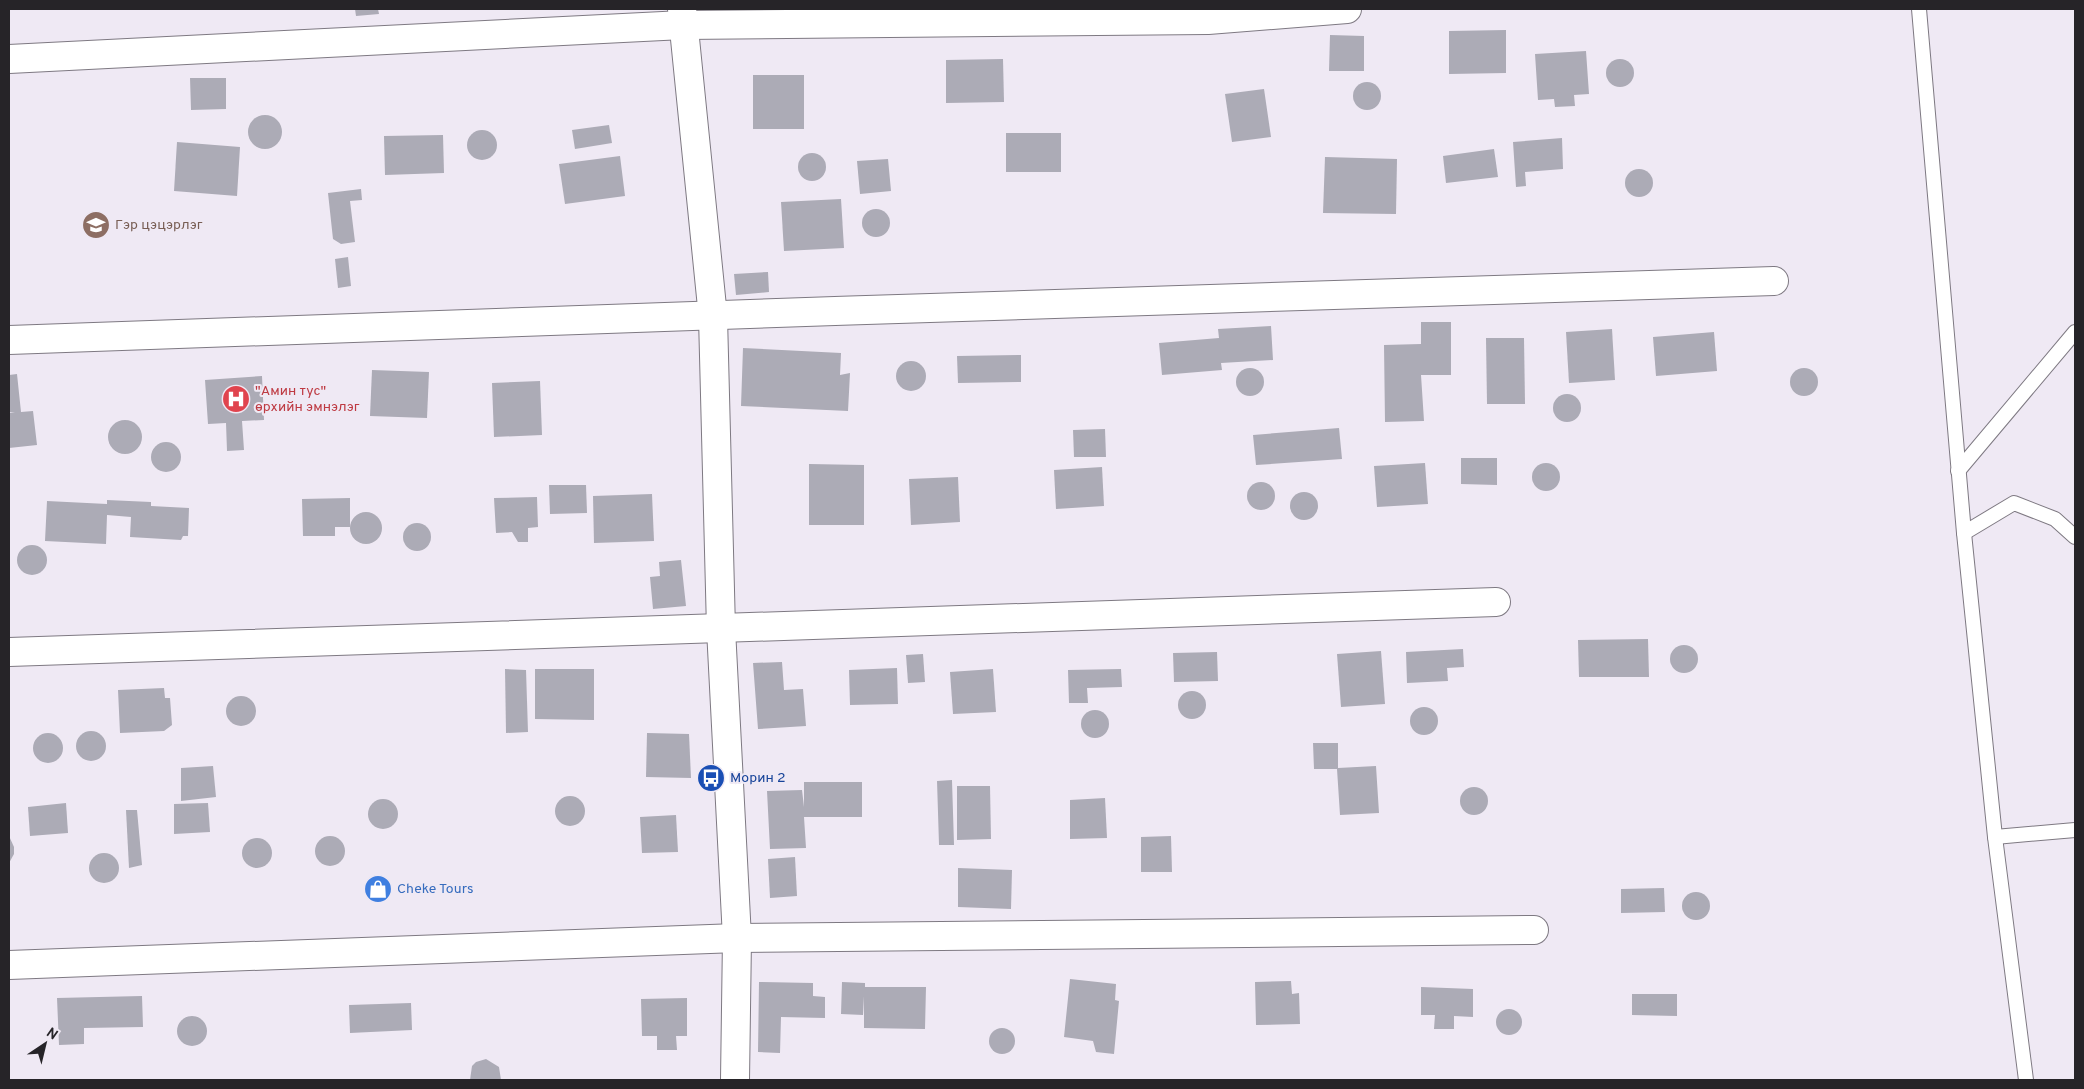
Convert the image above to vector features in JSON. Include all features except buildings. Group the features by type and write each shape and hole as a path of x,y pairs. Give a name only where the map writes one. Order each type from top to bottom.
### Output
{"street":[{"path":"9,59 683,17 1208,20 1347,9"},
{"path":"683,17 713,317 721,629 737,938 735,1080"},
{"path":"9,340 713,317 1325,292 1774,281"},
{"path":"9,652 1496,602"},
{"path":"9,965 737,938 1534,930"}],"lane":[{"path":"1919,9 1964,532 1995,837 2026,1080"},
{"path":"1958,471 2075,332"},
{"path":"1964,532 2014,504 2055,519 2075,537"},
{"path":"1995,837 2075,830"}],"place":[{"name":"Гэр цэцэрлэг","path":"96,225"},
{"name":"\"Амин тус\" өрхийн эмнэлэг","path":"236,399"},
{"name":"Морин 2","path":"711,778"},
{"name":"Cheke Tours","path":"378,889"}]}
